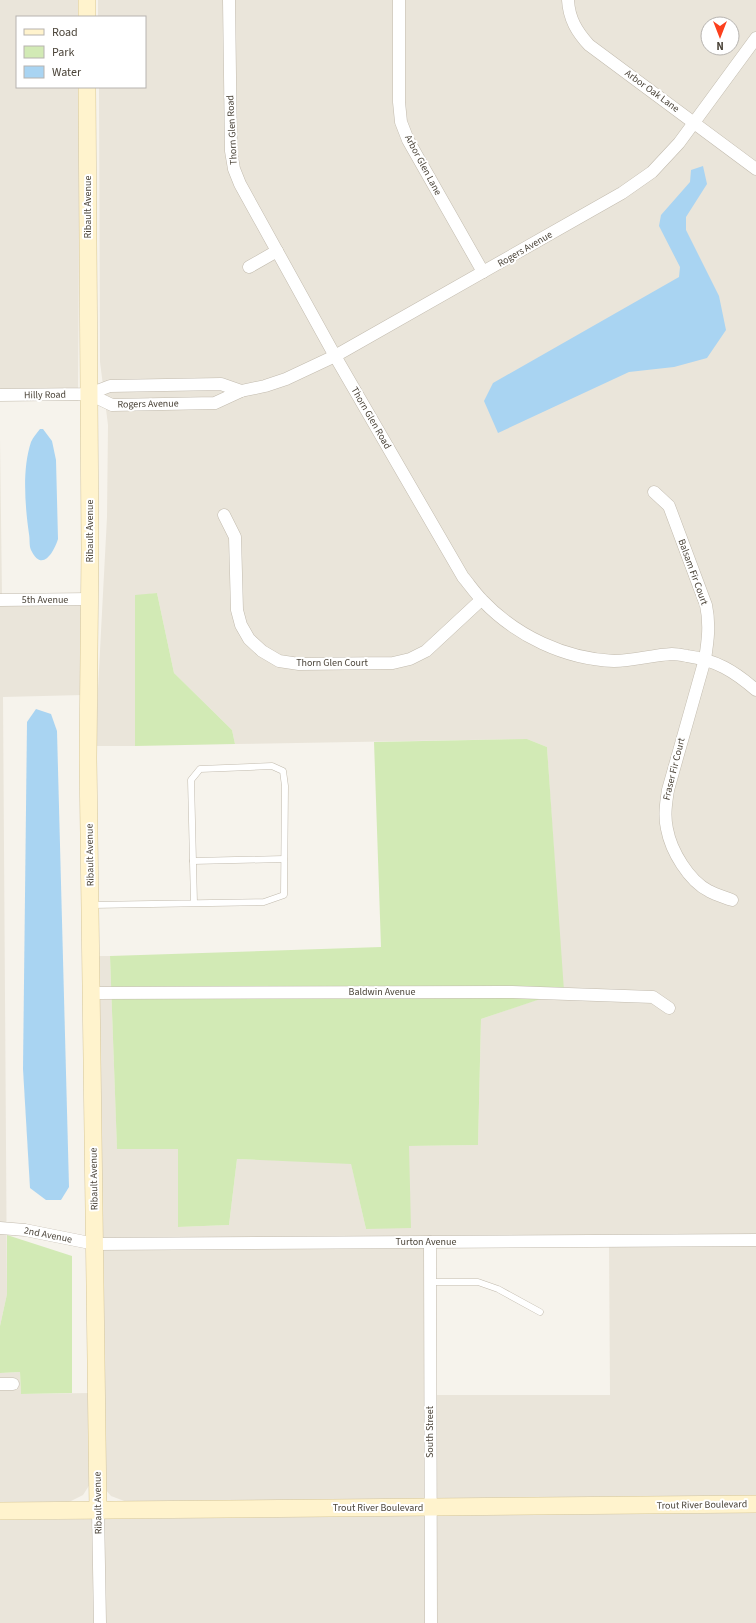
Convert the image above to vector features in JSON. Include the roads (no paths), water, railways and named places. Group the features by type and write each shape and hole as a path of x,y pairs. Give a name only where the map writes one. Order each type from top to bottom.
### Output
{"street":[{"path":"87,0 87,16"},
{"name":"Thorn Glen Road","path":"228,0 231,151 234,169 240,184 335,356 463,576 481,600 496,614 520,632 551,648 587,658 615,661 672,654 705,659 742,678 756,690"},
{"name":"Arbor Glen Lane","path":"399,0 399,102 402,122 408,140 483,272"},
{"name":"Arbor Oak Lane","path":"568,0 572,20 579,34 589,45 756,169"},
{"name":"Rogers Avenue","path":"89,394 112,405 214,403 240,391 265,386 286,379 335,356 622,193 652,172 679,143 756,38"},
{"name":"Ribault Avenue","path":"87,88 90,599 88,758 100,1623"},
{"path":"249,267 277,251"},
{"name":"Rogers Avenue","path":"89,394 110,386 221,384 240,391"},
{"name":"Hilly Road","path":"0,395 89,394"},
{"name":"Balsam Fir Court","path":"654,492 669,506 706,605 709,622 705,659"},
{"name":"Thorn Glen Court","path":"224,516 235,537 237,610 241,625 249,639 262,651 279,661 299,664 393,663 410,659 426,651 481,600"},
{"name":"5th Avenue","path":"0,600 90,599"},
{"name":"Fraser Fir Court","path":"705,659 668,790 665,807 667,830 675,852 688,874 708,891 732,900"},
{"name":"Baldwin Avenue","path":"92,993 520,992 653,997 668,1008"},
{"name":"2nd Avenue","path":"0,1228 25,1230 95,1244"},
{"name":"Turton Avenue","path":"95,1244 756,1240"},
{"name":"South Street","path":"430,1242 431,1623"},
{"path":"0,1384 13,1384"},
{"name":"Trout River Boulevard","path":"0,1511 756,1504"}],"lane":[{"path":"90,905 264,902 284,895 285,786 283,771 272,766 200,769 191,780 194,903"},
{"path":"193,861 284,860"},
{"path":"430,1282 478,1282 498,1289 540,1312"}],"water":[{"path":"703,166 707,184 686,217 686,230 719,296 726,330 707,358 674,367 629,372 498,433 484,401 493,383 679,277 680,267 659,226 661,215 690,182 691,170"},
{"path":"40,429 43,429 52,441 56,460 58,539 51,554 43,560 39,560 35,557 30,548 25,488 28,453 32,440"},
{"path":"36,709 51,714 57,731 69,1187 61,1200 46,1200 30,1188 23,1069 27,722"}]}
